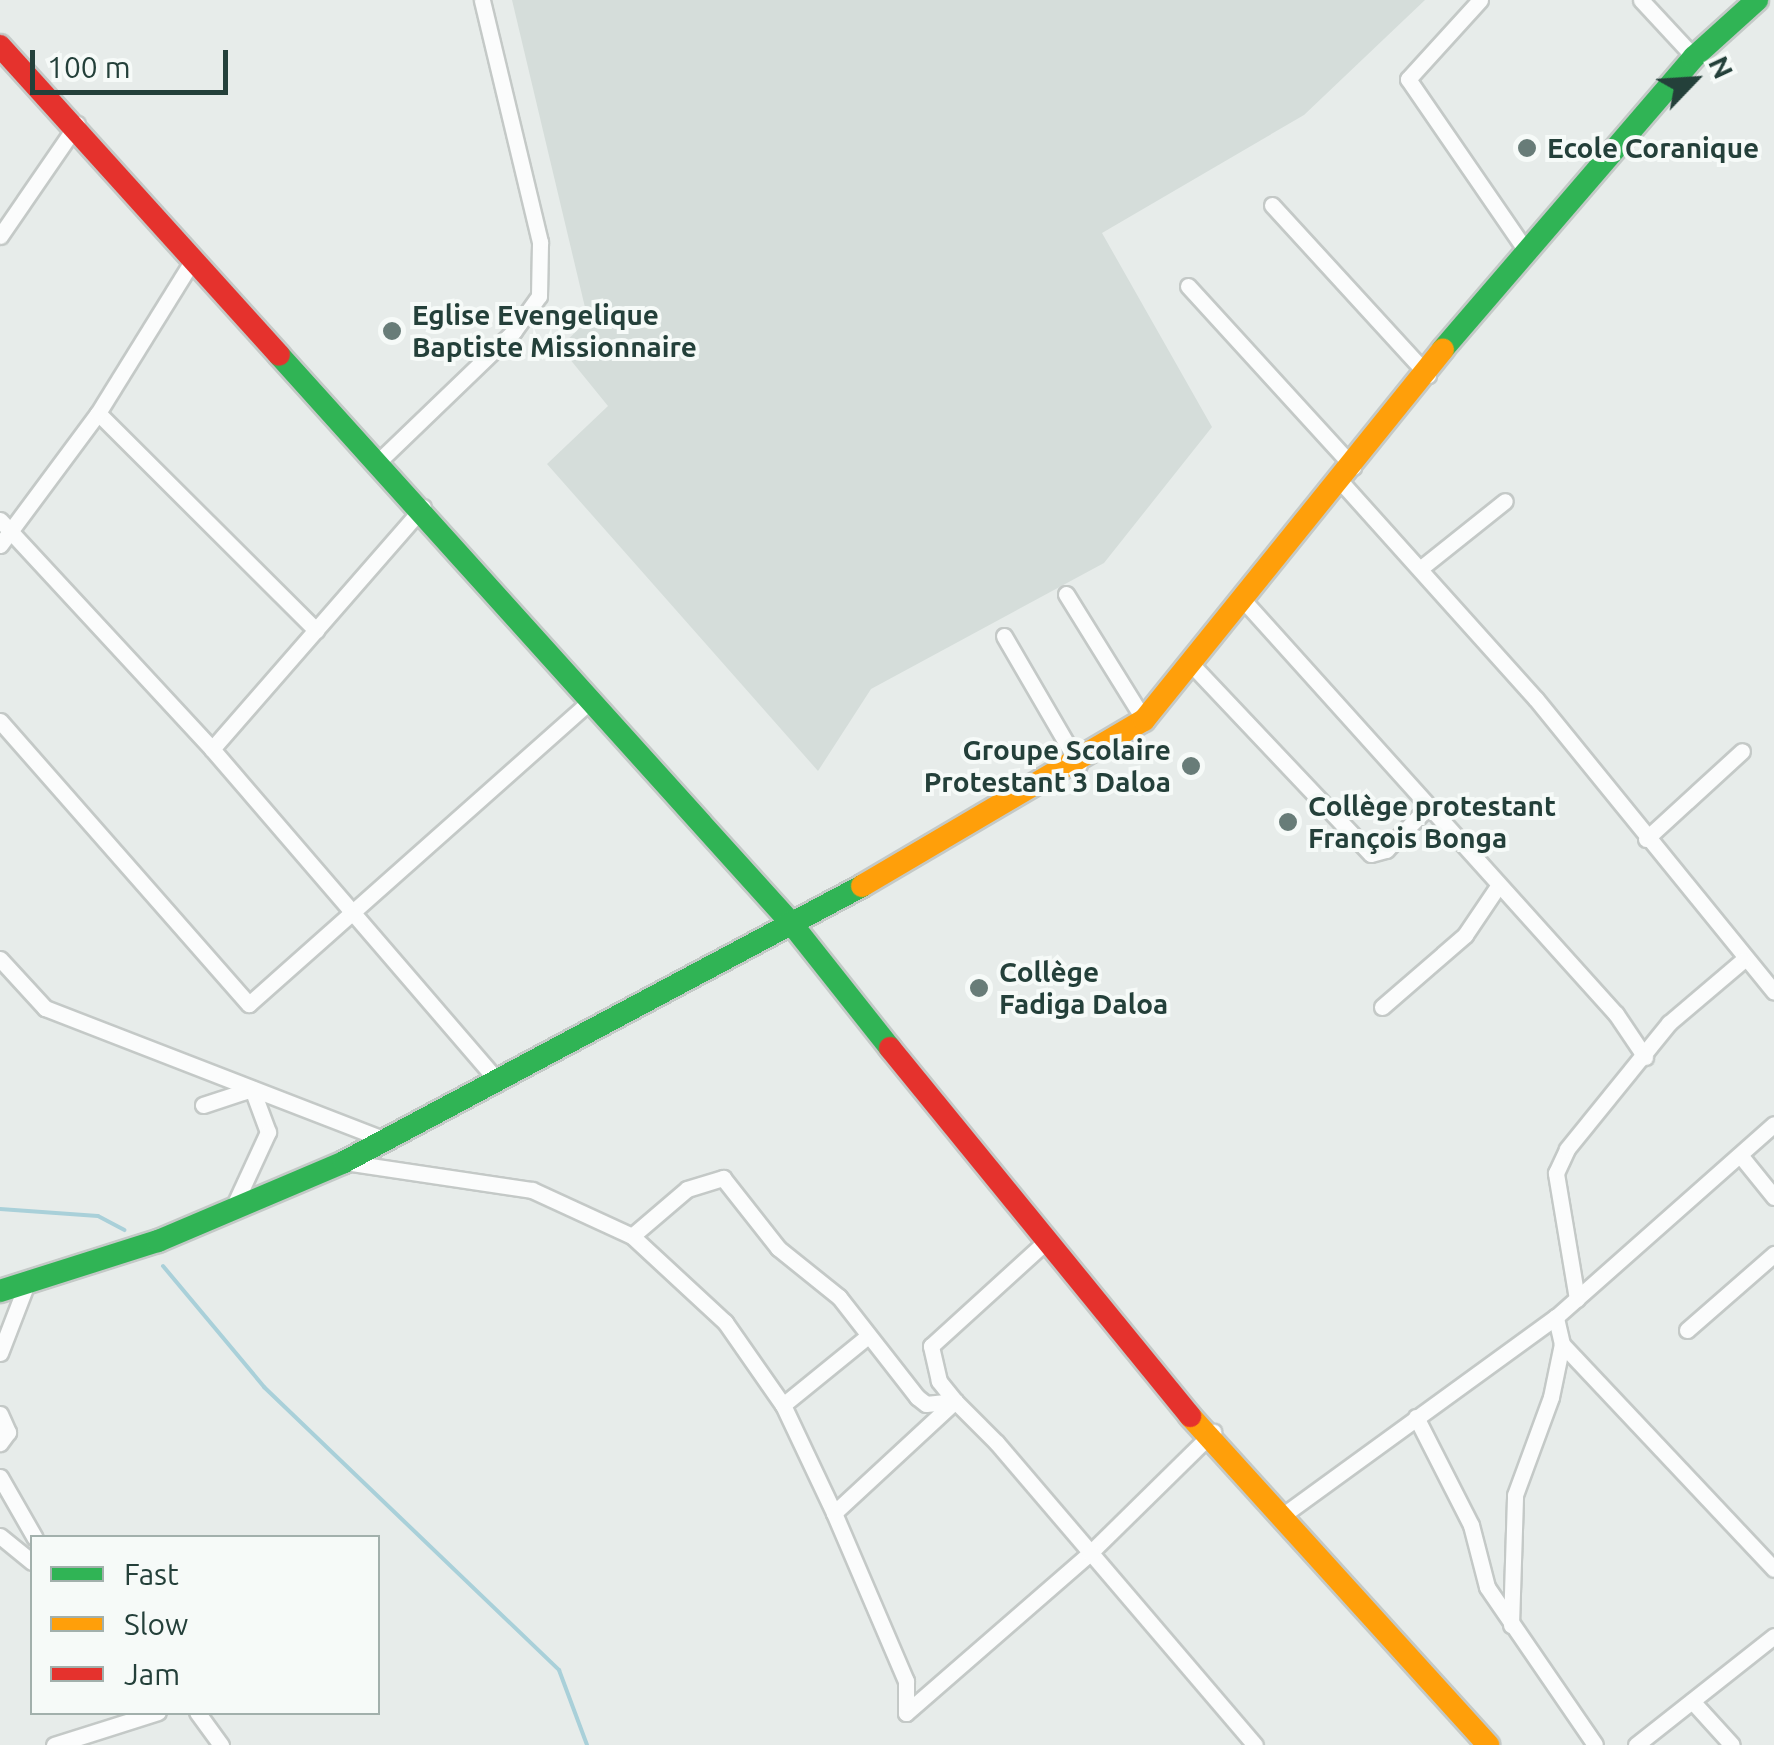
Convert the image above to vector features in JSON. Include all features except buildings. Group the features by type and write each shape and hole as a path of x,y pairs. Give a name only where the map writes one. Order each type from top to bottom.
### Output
{"street":[{"path":"379,461 514,332 540,296 540,242 482,0"},
{"path":"1480,0 1408,79 1524,248"},
{"path":"1641,0 1694,57"},
{"path":"0,1291 230,1213 344,1162 792,924 1079,765 1144,720 1194,667 1524,248 1694,57 1757,0"},
{"path":"0,46 77,124 192,260 423,507 792,924 1114,1332 1213,1432 1488,1745"},
{"path":"0,236 77,124"},
{"path":"1272,205 1428,374"},
{"path":"192,260 98,413 4,532 212,749 499,1083"},
{"path":"1188,286 1348,475 1742,961 1774,992"},
{"path":"98,413 316,630"},
{"path":"1421,568 1505,501"},
{"path":"212,749 423,507"},
{"path":"1066,594 1144,720"},
{"path":"1244,602 1616,1014 1645,1057"},
{"path":"1004,636 1079,765"},
{"path":"1194,667 1372,854 1386,850 1428,807"},
{"path":"0,721 250,1004 354,915 592,698"},
{"path":"1646,839 1742,752"},
{"path":"1382,1007 1465,935 1498,886"},
{"path":"0,959 44,1008 386,1140"},
{"path":"1577,1299 1556,1173 1576,1134 1645,1057 1668,1024 1742,961"},
{"path":"202,1104 252,1089 268,1132 230,1213"},
{"path":"1286,1513 1556,1317 1774,1124"},
{"path":"1740,1155 1774,1197"},
{"path":"344,1162 499,1180 632,1236 725,1322 783,1405 834,1513 906,1681 906,1712 1090,1554 1213,1432"},
{"path":"632,1236 687,1188 723,1178 778,1248 840,1297 926,1404 955,1401"},
{"path":"1043,1244 931,1346 940,1381 1255,1745"},
{"path":"1687,1330 1772,1260"},
{"path":"0,1354 27,1284"},
{"path":"1511,1624 1515,1496 1562,1344 1556,1317"},
{"path":"783,1405 868,1336"},
{"path":"1562,1344 1774,1569"},
{"path":"834,1513 955,1401"},
{"path":"0,1414 8,1432 0,1443"},
{"path":"1416,1417 1511,1624 1595,1745"},
{"path":"0,1477 33,1535"},
{"path":"0,1536 30,1560"},
{"path":"1636,1745 1774,1636"},
{"path":"1692,1701 1732,1745"},
{"path":"54,1745 149,1715"},
{"path":"199,1715 221,1745"}],"shaded area":[{"path":"512,0 1425,0 1304,115 1102,233 1212,427 1104,563 871,689 818,771 547,464 608,406 560,347 588,320"}],"waterway":[{"path":"0,1209 98,1216 124,1230"},
{"path":"163,1266 264,1387 559,1670 587,1745"}],"traffic: fast":[{"path":"1443,349 1694,57 1757,0"},
{"path":"279,355 791,923 890,1048"},
{"path":"0,1291 158,1241 344,1162 862,886"}],"traffic: slow":[{"path":"862,886 1144,720 1443,349"},
{"path":"1190,1416 1488,1745"}],"traffic: jam":[{"path":"0,46 279,355"},
{"path":"890,1048 1190,1416"}],"place":[{"name":"Ecole Coranique","path":"1527,148"},
{"name":"Eglise Evengelique Baptiste Missionnaire","path":"392,331"},
{"name":"Groupe Scolaire Protestant 3 Daloa","path":"1191,766"},
{"name":"Collège protestant François Bonga","path":"1288,822"},
{"name":"Collège Fadiga Daloa","path":"979,988"}]}
